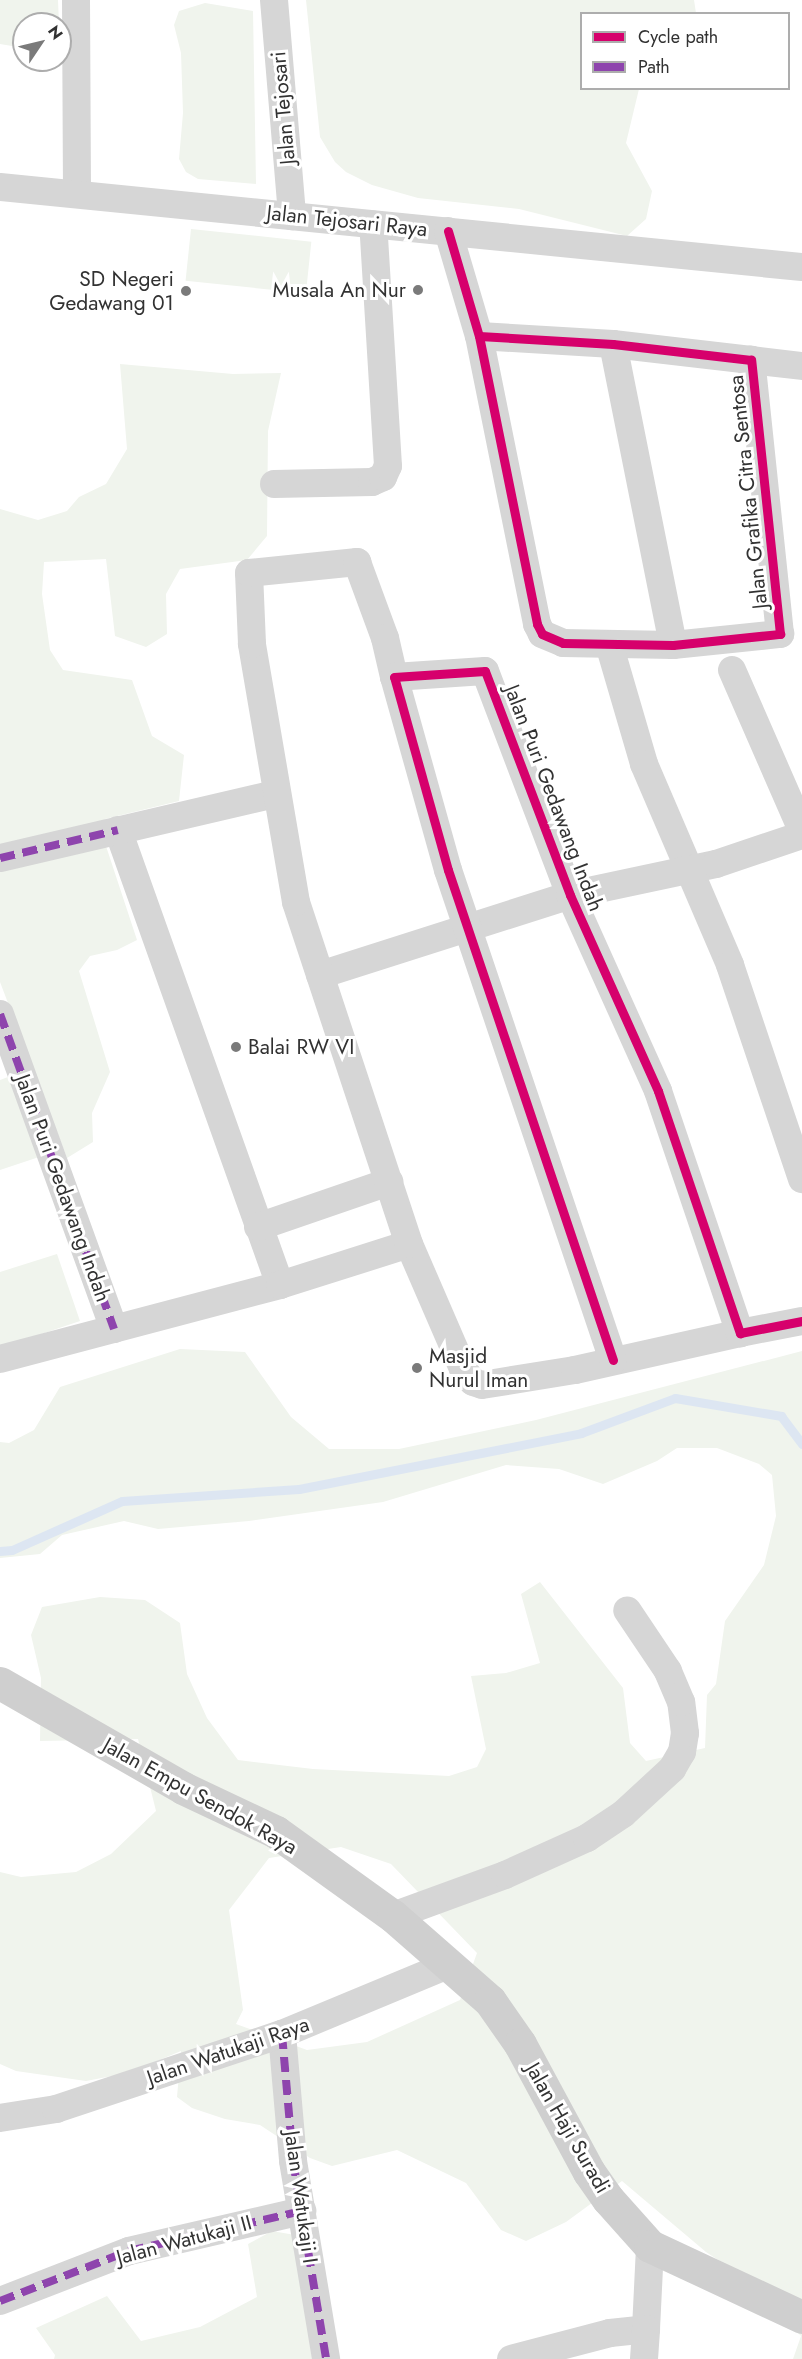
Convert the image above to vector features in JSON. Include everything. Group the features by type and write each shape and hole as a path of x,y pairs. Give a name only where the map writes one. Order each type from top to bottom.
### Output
{"street":[{"path":"76,0 78,193"},
{"name":"Jalan Tejosari","path":"274,0 292,216"},
{"name":"Jalan Tejosari Raya","path":"0,187 802,267"},
{"path":"274,484 372,482 383,477 388,466 373,224"},
{"name":"Jalan Grafika Citra Sentosa","path":"448,231 479,336 537,624 542,634 563,643 673,645 776,637 782,630 752,360"},
{"name":"Jalan Grafika Citra Sentosa","path":"479,336 613,344 802,366"},
{"path":"613,344 673,645"},
{"path":"613,1360 466,928 363,568 357,562 249,573 252,644 296,902 410,1244 463,1370 473,1382 495,1385 802,1321"},
{"path":"609,644 644,764 730,965 802,1179"},
{"path":"732,670 802,830"},
{"name":"Jalan Puri Gedawang Indah","path":"394,677 485,671 570,895 658,1091 740,1333"},
{"path":"0,858 276,794"},
{"path":"118,830 280,1285"},
{"name":"Jalan Puri Gedawang Indah","path":"320,975 570,895 716,864 802,835"},
{"name":"Jalan Puri Gedawang Indah","path":"0,1014 114,1329"},
{"path":"258,1227 389,1182"},
{"name":"Jalan Puri Gedawang Indah","path":"0,1359 280,1285 410,1244"},
{"path":"393,1916 505,1875 587,1838 623,1814 672,1769 682,1752 685,1733 681,1702 668,1671 627,1610"},
{"name":"Jalan Empu Sendok Raya","path":"0,1683 183,1788 276,1832 393,1916 450,1964"},
{"name":"Jalan Watukaji Raya","path":"0,2118 56,2109 282,2034 450,1964"},
{"name":"Jalan Haji Suradi","path":"450,1964 490,2001 520,2044 589,2172 608,2199 650,2246 802,2317"},
{"name":"Jalan Watukaji I","path":"282,2034 293,2161 326,2359"},
{"name":"Jalan Watukaji II","path":"0,2301 129,2251 302,2211"},
{"path":"644,2359 650,2246"},
{"path":"511,2359 610,2333 646,2329"}],"shaded area":[{"path":"0,0 58,0 58,12 12,12 12,46 0,44"},
{"path":"306,0 694,0 696,12 580,12 580,90 639,90 626,143 652,191 646,219 627,236 519,209 418,198 372,185 346,172 335,162 320,137"},
{"path":"205,3 253,11 256,184 198,179 186,172 179,159 183,113 181,53 174,25 179,11"},
{"path":"191,229 311,242 306,293 186,281"},
{"path":"120,364 233,374 281,373 268,431 267,536 247,560 180,569 166,594 167,634 146,647 115,636 106,559 44,562 42,594 50,650 63,670 132,680 152,736 184,755 179,801 105,819 105,843 137,940 117,950 90,956 79,971 110,1072 92,1113 93,1142 67,1158 0,982 0,509 38,520 67,511 79,497 106,484 127,449"},
{"path":"16,1074 45,1155 0,1170 0,1080"},
{"path":"57,1254 80,1321 0,1348 0,1272"},
{"path":"180,1349 245,1352 291,1417 329,1449 399,1449 536,1420 802,1351 802,2359 793,2359 801,2336 739,2274 706,2252 622,2181 566,2222 526,2241 501,2230 466,2183 397,2150 332,2166 310,2158 260,2125 225,2119 192,2108 177,2097 181,2051 128,2073 86,2081 16,2071 0,2064 0,1872 21,1877 76,1872 111,1854 156,1811 138,1739 40,1741 41,1678 31,1635 42,1607 100,1597 145,1600 180,1623 187,1674 207,1718 238,1760 313,1769 449,1776 477,1767 486,1749 471,1676 506,1673 540,1663 521,1594 540,1582 623,1688 630,1743 646,1761 705,1748 707,1695 716,1684 725,1621 764,1565 776,1516 772,1475 759,1464 717,1448 677,1448 657,1461 603,1484 559,1469 506,1465 383,1502 249,1521 158,1529 124,1521 62,1535 40,1554 0,1558 0,1442 9,1443 34,1430 60,1387","holes":["341,1847 391,1864 477,1953 460,2000 367,2042 307,2050 236,2024 243,2010 229,1910 269,1858"]},
{"path":"272,2231 295,2235 320,2359 54,2359 55,2355 36,2328 107,2296 141,2341 200,2327 257,2297 248,2244"}],"waterway":[{"path":"0,1551 12,1550 122,1501 299,1489 581,1433 675,1398 781,1416 802,1444"}],"marked path":[{"path":"0,858 118,830"},
{"path":"0,1014 114,1329"},
{"path":"282,2034 293,2161 326,2359"},
{"path":"0,2301 129,2251 302,2211"}],"cycle path":[{"path":"448,231 479,336 537,624 542,634 563,643 673,645 780,634 751,360 613,344 479,336"},
{"path":"613,1360 448,870 394,677 485,671 570,895 658,1091 740,1333 802,1321"}],"place":[{"name":"Musala An Nur","path":"418,290"},
{"name":"SD Negeri Gedawang 01","path":"186,291"},
{"name":"Balai RW VI","path":"236,1047"},
{"name":"Masjid Nurul Iman","path":"417,1368"}]}
